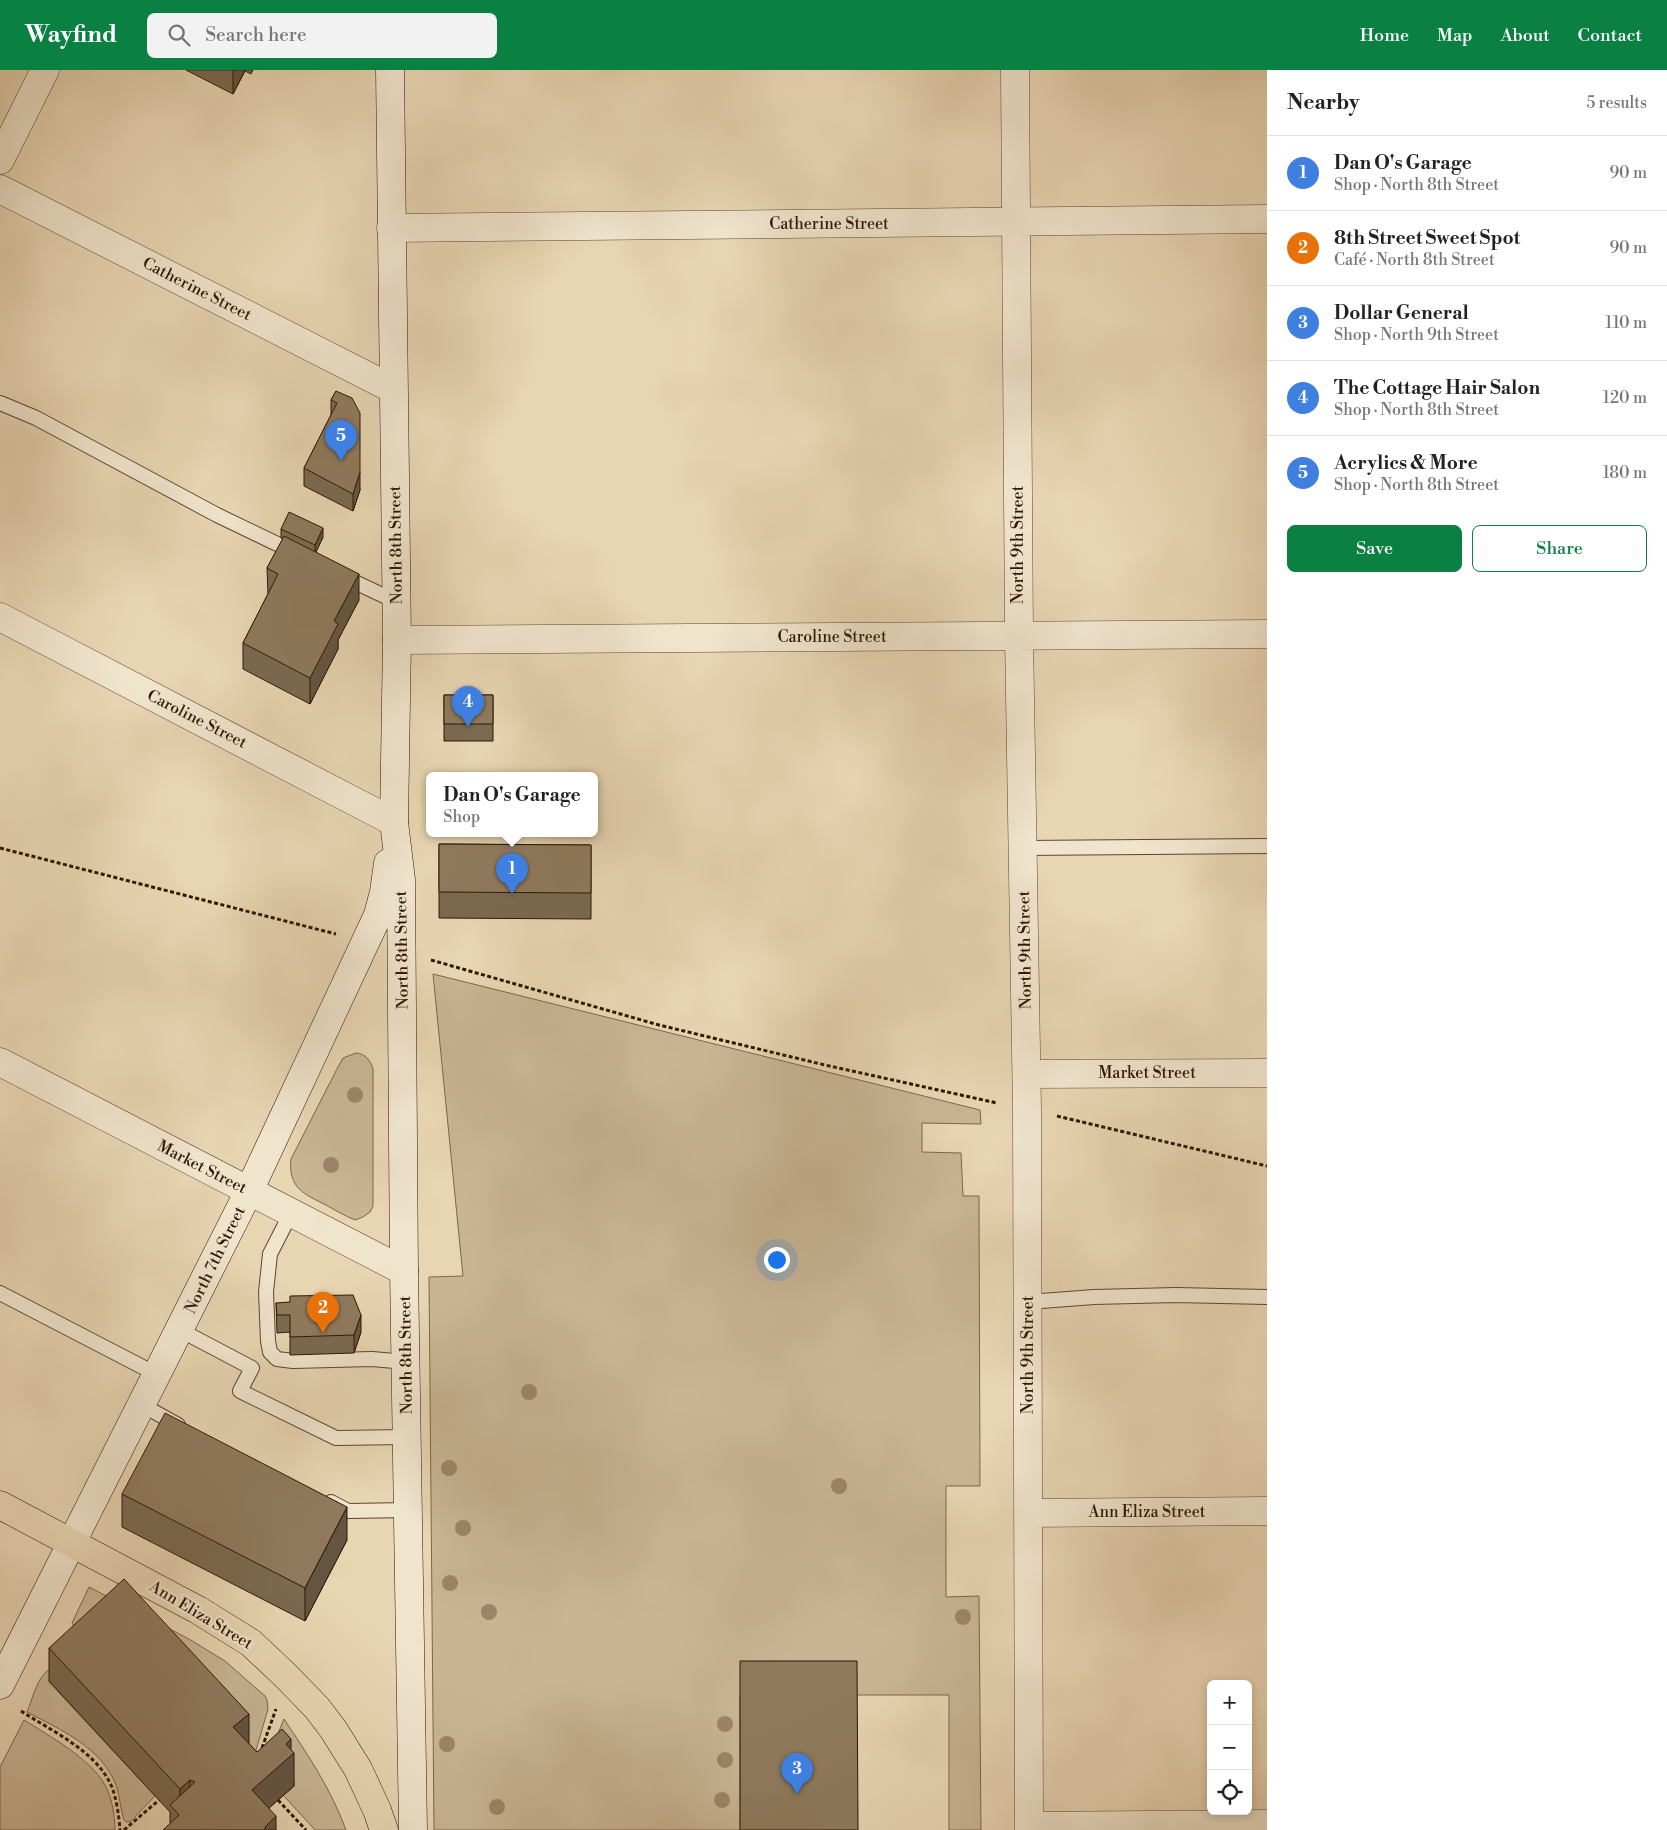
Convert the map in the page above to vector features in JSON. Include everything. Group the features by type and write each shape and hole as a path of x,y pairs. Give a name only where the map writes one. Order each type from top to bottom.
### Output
{"main road":[{"name":"Ann Eliza Street","path":"0,1505 198,1610 251,1643 317,1708 333,1729 358,1769 378,1810 384,1830"}],"street":[{"path":"0,160 45,70"},
{"name":"North 8th Street","path":"390,70 390,228 397,602 394,822 402,880 404,1271 414,1830"},
{"name":"North 9th Street","path":"1015,70 1019,636 1027,1074 1029,1828"},
{"name":"Catherine Street","path":"0,189 394,389"},
{"name":"Catherine Street","path":"390,228 1267,219"},
{"name":"Caroline Street","path":"0,617 394,822"},
{"name":"Caroline Street","path":"397,640 1267,634"},
{"name":"North 7th Street","path":"0,1685 158,1375 249,1191 366,942 378,915 384,892 394,822"},
{"name":"Market Street","path":"0,1062 404,1271"},
{"name":"Market Street","path":"1027,1074 1267,1073"},
{"name":"Ann Eliza Street","path":"1028,1513 1267,1511"},
{"path":"1029,1828 1267,1824"}],"lane":[{"path":"0,403 36,418 217,514 307,558"},
{"path":"334,572 397,602"},
{"path":"1023,848 1267,846"},
{"path":"291,1213 270,1254 266,1292 270,1352 277,1359 293,1361 372,1359 406,1362"},
{"path":"0,1293 158,1375"},
{"path":"1028,1302 1094,1297 1176,1295 1267,1297"},
{"path":"180,1330 252,1368 240,1391 336,1438 407,1437"},
{"path":"142,1405 190,1431"},
{"path":"315,1494 348,1511 409,1510"}],"path":[{"path":"0,848 366,942"},
{"path":"403,952 659,1025 1267,1166"},
{"path":"260,1755 278,1704"},
{"path":"21,1711 70,1740 96,1764 110,1781 119,1815 120,1830"},
{"path":"124,1830 159,1800"},
{"path":"278,1800 306,1830"}],"shaded area":[{"path":"433,974 980,1110 981,1124 922,1123 922,1152 961,1153 963,1196 979,1196 980,1486 946,1486 946,1597 979,1596 981,1830 949,1830 949,1695 740,1695 740,1830 434,1830 429,1277 463,1276"},
{"path":"356,1053 367,1058 373,1069 373,1206 370,1212 355,1220 299,1189 292,1177 291,1159 343,1058"},
{"path":"89,1587 189,1639 225,1661 265,1696 268,1709 252,1764 78,1634 72,1623"},
{"path":"52,1668 49,1682 155,1796 130,1822 124,1820 116,1785 101,1760 79,1741 27,1712 39,1681"},
{"path":"284,1719 326,1786 346,1830 315,1830 283,1795 293,1786 274,1743"},
{"path":"24,1720 68,1748 98,1775 110,1796 115,1830 0,1830 0,1767"}],"building":[{"path":"336,391 352,398 360,413 360,472 353,494 304,468 337,403 331,400"},
{"path":"289,512 323,528 315,545 281,529"},
{"path":"284,536 359,574 334,621 338,624 310,678 243,643 278,574 267,568"},
{"path":"444,695 493,695 493,724 444,724"},
{"path":"439,844 591,845 591,893 439,892"},
{"path":"353,1295 361,1315 354,1335 290,1337 290,1315 277,1315 276,1303 290,1302 290,1296"},
{"path":"165,1413 347,1507 305,1588 122,1494"},
{"path":"124,1579 249,1714 233,1727 257,1752 282,1729 291,1739 286,1744 294,1753 252,1790 276,1816 265,1827 265,1830 163,1830 179,1815 170,1805 195,1782 190,1780 180,1789 49,1648"},
{"path":"740,1661 857,1661 858,1830 740,1830"}],"place":[{"name":"Acrylics & More","path":"341,461"},
{"name":"The Cottage Hair Salon","path":"468,727"},
{"name":"Dan O's Garage","path":"512,894"},
{"name":"8th Street Sweet Spot","path":"323,1333"},
{"name":"Dollar General","path":"797,1794"}]}
